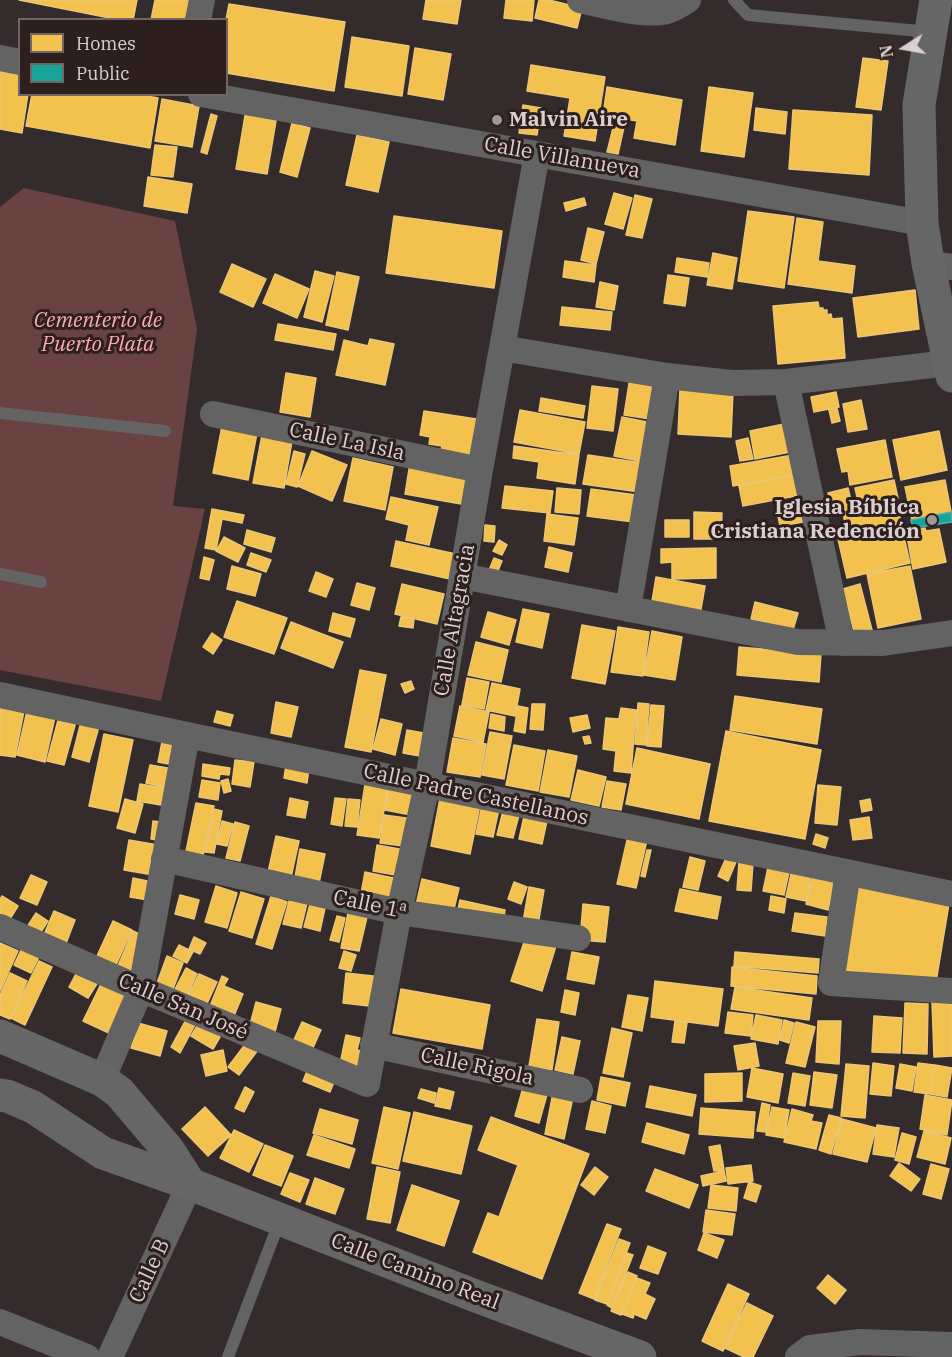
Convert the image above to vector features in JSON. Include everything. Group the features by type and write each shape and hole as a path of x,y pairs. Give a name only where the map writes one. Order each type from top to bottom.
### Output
{"street":[{"path":"198,18 202,0"},
{"path":"580,0 607,7 649,13 667,11 688,0"},
{"path":"502,348 667,375 732,383 786,382 951,370 940,265 922,223 919,105 936,0"},
{"path":"0,58 18,62"},
{"name":"Calle Villanueva","path":"212,96 922,223"},
{"name":"Calle Altagracia","path":"367,1084 399,912 427,785 480,470 537,154"},
{"path":"628,609 667,375"},
{"path":"786,382 842,643"},
{"name":"Calle La Isla","path":"213,414 480,470"},
{"path":"462,576 798,642 883,643 952,633"},
{"name":"Calle Padre Castellanos","path":"0,695 952,894"},
{"path":"102,1080 141,989 187,735"},
{"name":"Calle 1ª","path":"164,859 399,912 578,938"},
{"path":"848,872 831,984 952,991"},
{"name":"Calle San José","path":"0,927 367,1084"},
{"path":"0,1036 102,1080 119,1092 169,1151 190,1184"},
{"name":"Calle Rigola","path":"373,1045 580,1090"},
{"path":"3,1095 14,1068 42,1054"},
{"name":"Calle Camino Real","path":"3,1095 33,1107 103,1153 190,1184 473,1295 640,1357"},
{"name":"Calle B","path":"110,1357 190,1184"},
{"path":"0,1323 87,1357"},
{"path":"798,1357 810,1348 860,1342 952,1345"}],"lane":[{"path":"734,0 748,15 931,33"},
{"path":"0,413 165,431"},
{"path":"0,574 41,582"},
{"path":"228,1357 280,1219"}],"green space":[{"name":"Cementerio de Puerto Plata","path":"24,188 175,221 197,329 173,506 205,509 161,701 0,670 0,207"}],"building: Homes":[{"path":"19,0 137,0 133,18 110,18"},
{"path":"155,0 189,0 186,18 151,18"},
{"path":"426,0 461,0 457,24 423,19"},
{"path":"506,0 534,0 532,21 504,18"},
{"path":"539,0 549,0 582,8 577,28 535,18"},
{"path":"229,4 345,22 334,91 228,73 226,18"},
{"path":"352,37 409,46 402,96 345,87"},
{"path":"415,48 451,54 443,100 408,94"},
{"path":"863,58 888,61 881,110 856,107"},
{"path":"531,65 605,77 595,141 564,136 570,98 527,91"},
{"path":"0,70 18,73 18,96 28,96 22,133 0,129"},
{"path":"607,87 682,100 675,145 634,138 637,121 603,115"},
{"path":"709,87 753,93 744,157 701,151"},
{"path":"32,96 147,96 158,98 150,148 26,126"},
{"path":"162,99 199,106 192,147 155,141"},
{"path":"523,105 541,108 537,135 519,133"},
{"path":"756,108 787,112 785,134 754,130"},
{"path":"246,110 277,115 267,174 236,169"},
{"path":"793,110 872,115 869,175 789,169"},
{"path":"211,114 217,116 207,154 201,152"},
{"path":"292,123 310,128 297,177 280,172"},
{"path":"614,124 624,127 618,154 607,152"},
{"path":"357,135 389,142 378,192 346,185"},
{"path":"155,145 177,147 173,177 151,175"},
{"path":"148,177 192,184 187,213 144,206"},
{"path":"614,193 632,198 623,229 605,224"},
{"path":"635,195 652,199 642,238 626,235"},
{"path":"584,198 586,205 566,211 564,203"},
{"path":"748,211 794,217 784,288 738,281"},
{"path":"394,216 502,231 494,288 386,273"},
{"path":"797,218 823,222 818,261 855,266 852,293 788,284"},
{"path":"588,228 604,232 596,264 581,260"},
{"path":"713,253 737,258 732,289 707,285"},
{"path":"677,258 709,263 707,277 675,272"},
{"path":"565,261 596,265 594,282 563,277"},
{"path":"232,264 266,279 253,307 220,292"},
{"path":"315,271 334,276 322,322 304,317"},
{"path":"337,272 359,277 348,330 326,325"},
{"path":"275,274 309,289 297,318 263,303"},
{"path":"668,275 689,278 685,306 664,303"},
{"path":"600,282 618,286 614,310 596,307"},
{"path":"915,290 919,329 858,337 853,298"},
{"path":"818,302 819,308 827,310 827,315 831,314 832,319 842,318 845,358 778,364 773,306"},
{"path":"562,307 612,312 610,330 560,325"},
{"path":"278,324 336,334 333,350 275,340"},
{"path":"370,339 394,344 385,385 336,375 344,340 368,346"},
{"path":"286,373 316,378 310,417 280,412"},
{"path":"630,377 662,382 657,420 624,415"},
{"path":"592,386 618,389 613,431 587,428"},
{"path":"680,389 733,392 731,437 678,434"},
{"path":"836,392 839,407 814,412 811,397"},
{"path":"541,398 585,406 583,418 539,411"},
{"path":"861,400 867,429 848,432 843,404"},
{"path":"837,408 840,421 832,423 829,410"},
{"path":"520,410 585,422 579,454 514,442"},
{"path":"424,411 483,420 477,463 441,451 442,446 429,444 430,437 420,435"},
{"path":"622,417 657,424 650,463 614,456"},
{"path":"789,423 795,451 755,459 750,431"},
{"path":"222,426 257,433 248,480 213,473"},
{"path":"939,431 947,470 901,480 893,440"},
{"path":"262,435 292,441 284,488 253,483"},
{"path":"748,438 753,459 740,461 736,441"},
{"path":"885,440 892,477 850,485 848,471 842,472 837,449"},
{"path":"514,446 579,455 575,484 537,478 539,462 513,458"},
{"path":"294,451 305,454 297,487 286,484"},
{"path":"312,451 347,465 332,501 298,486"},
{"path":"588,455 650,464 646,493 583,484"},
{"path":"793,455 797,474 733,486 730,466"},
{"path":"353,458 393,467 385,510 344,501"},
{"path":"410,463 478,474 472,506 405,494"},
{"path":"797,474 801,495 743,506 739,486"},
{"path":"894,480 898,498 859,506 855,488"},
{"path":"945,480 951,512 912,520 905,487"},
{"path":"505,486 553,491 550,513 502,508"},
{"path":"557,488 581,490 579,514 555,512"},
{"path":"848,488 853,509 833,513 828,493"},
{"path":"591,489 644,496 641,523 587,516"},
{"path":"391,497 438,507 429,545 406,540 409,525 386,519"},
{"path":"799,501 803,522 780,526 776,506"},
{"path":"897,501 901,523 847,534 843,513"},
{"path":"212,509 244,515 242,523 222,519 216,550 205,548"},
{"path":"694,512 722,513 721,539 694,539"},
{"path":"547,514 578,518 574,545 544,541"},
{"path":"665,520 689,520 689,537 665,537"},
{"path":"901,524 910,563 847,578 838,539"},
{"path":"485,525 495,526 494,542 484,541"},
{"path":"925,528 926,531 939,529 946,562 913,569 906,531"},
{"path":"247,530 275,538 271,552 244,544"},
{"path":"224,537 245,548 238,562 216,551"},
{"path":"499,540 507,545 502,555 493,551"},
{"path":"396,541 456,554 450,579 391,566"},
{"path":"549,547 572,553 568,572 545,567"},
{"path":"716,548 716,578 672,579 672,562 661,563 661,549"},
{"path":"251,553 271,560 266,572 247,565"},
{"path":"204,557 214,560 209,580 200,578"},
{"path":"494,558 502,561 495,578 487,575"},
{"path":"232,566 261,574 255,596 227,589"},
{"path":"910,566 921,619 878,628 867,574"},
{"path":"316,572 333,579 326,597 309,591"},
{"path":"656,577 705,586 700,615 651,607"},
{"path":"357,583 375,588 369,610 351,605"},
{"path":"402,584 444,594 437,624 395,614"},
{"path":"860,584 872,630 855,635 843,589"},
{"path":"237,601 287,618 274,654 224,637"},
{"path":"755,602 798,613 793,630 751,619"},
{"path":"523,609 549,614 542,648 516,642"},
{"path":"488,612 516,620 509,645 481,637"},
{"path":"333,613 355,619 350,637 329,631"},
{"path":"401,617 414,619 413,628 399,626"},
{"path":"291,622 343,642 333,668 281,648"},
{"path":"582,625 615,631 605,684 572,678"},
{"path":"618,627 649,632 643,676 611,672"},
{"path":"652,631 682,637 675,680 644,675"},
{"path":"212,633 222,640 213,654 203,647"},
{"path":"476,642 508,650 501,682 468,675"},
{"path":"739,647 821,654 819,682 737,675"},
{"path":"360,670 386,675 371,752 345,747"},
{"path":"467,678 489,682 484,709 462,705"},
{"path":"411,681 414,689 405,693 401,684"},
{"path":"492,683 520,689 515,716 486,710"},
{"path":"735,696 822,709 817,744 730,730"},
{"path":"276,702 298,707 291,737 271,733"},
{"path":"638,703 649,704 646,745 635,744"},
{"path":"532,704 545,704 543,730 530,729"},
{"path":"651,705 664,706 661,747 647,746"},
{"path":"460,706 489,712 483,742 454,736"},
{"path":"518,706 528,708 525,733 514,731"},
{"path":"0,707 24,711 15,757 0,755"},
{"path":"621,708 636,710 631,773 614,771 616,751 603,749 606,718 619,719"},
{"path":"27,711 55,717 45,762 17,755"},
{"path":"217,711 233,715 230,726 214,722"},
{"path":"60,713 77,718 64,765 47,761"},
{"path":"491,714 505,717 504,731 489,728"},
{"path":"587,715 590,728 573,732 570,718"},
{"path":"82,718 100,723 89,762 72,757"},
{"path":"381,719 402,724 395,755 373,749"},
{"path":"407,730 429,734 425,757 403,753"},
{"path":"726,731 821,750 805,839 709,821"},
{"path":"164,732 186,736 180,766 158,762"},
{"path":"490,732 512,736 504,779 482,775"},
{"path":"104,734 133,740 118,812 89,806"},
{"path":"589,736 591,743 585,744 583,737"},
{"path":"453,738 486,744 480,777 447,772"},
{"path":"514,745 545,751 538,791 506,785"},
{"path":"637,748 710,764 699,819 626,804"},
{"path":"548,750 577,756 569,797 540,792"},
{"path":"287,758 310,762 307,783 284,778"},
{"path":"235,760 254,762 250,787 232,784"},
{"path":"203,764 230,768 229,775 220,774 219,779 202,776"},
{"path":"150,765 180,770 176,789 146,783"},
{"path":"578,770 606,777 599,806 571,800"},
{"path":"366,778 389,782 379,838 357,835"},
{"path":"228,779 231,791 224,793 221,781"},
{"path":"202,780 220,783 218,800 199,797"},
{"path":"391,781 422,787 416,816 385,810"},
{"path":"607,781 626,784 621,810 602,807"},
{"path":"140,784 176,790 173,807 137,801"},
{"path":"818,785 841,787 837,825 815,823"},
{"path":"441,793 481,800 470,854 431,846"},
{"path":"290,798 308,802 305,818 287,815"},
{"path":"335,798 346,799 342,826 331,824"},
{"path":"125,799 143,804 135,833 117,828"},
{"path":"348,799 360,800 357,827 345,826"},
{"path":"870,799 872,810 862,812 860,801"},
{"path":"196,803 214,806 202,860 185,856"},
{"path":"482,805 499,809 493,837 476,834"},
{"path":"214,809 222,811 214,853 205,852"},
{"path":"503,811 519,815 513,838 497,835"},
{"path":"525,812 548,816 542,844 519,839"},
{"path":"384,815 414,819 411,847 380,843"},
{"path":"869,817 872,838 853,840 850,820"},
{"path":"153,821 168,823 165,841 151,839"},
{"path":"222,821 233,824 227,846 217,844"},
{"path":"235,822 249,826 240,861 226,858"},
{"path":"816,834 828,838 825,848 813,844"},
{"path":"276,836 299,841 290,882 267,877"},
{"path":"628,836 647,840 636,888 617,884"},
{"path":"129,840 164,846 159,876 124,870"},
{"path":"377,845 405,850 401,876 373,871"},
{"path":"300,849 325,854 318,888 294,883"},
{"path":"647,850 651,850 645,877 641,876"},
{"path":"690,857 705,861 698,890 683,887"},
{"path":"726,858 736,862 728,881 718,876"},
{"path":"770,858 791,863 784,895 763,891"},
{"path":"739,862 753,863 751,891 737,890"},
{"path":"793,865 813,869 806,901 786,897"},
{"path":"815,870 837,876 828,910 806,904"},
{"path":"365,872 398,879 393,906 360,899"},
{"path":"31,875 47,882 37,905 20,898"},
{"path":"133,878 157,883 154,901 130,897"},
{"path":"422,879 459,888 453,913 416,905"},
{"path":"514,882 527,887 521,904 508,899"},
{"path":"216,886 237,893 227,928 205,922"},
{"path":"529,887 544,890 537,930 522,928"},
{"path":"852,887 949,904 935,988 838,971"},
{"path":"680,889 721,897 717,919 675,911"},
{"path":"241,892 264,899 252,938 229,931"},
{"path":"291,894 308,899 301,928 283,924"},
{"path":"180,895 199,900 194,919 175,914"},
{"path":"2,896 18,906 7,924 0,919"},
{"path":"271,896 287,902 272,949 256,944"},
{"path":"771,896 786,899 784,913 769,910"},
{"path":"460,900 505,910 503,924 457,914"},
{"path":"310,904 325,908 320,931 304,927"},
{"path":"583,904 609,907 605,942 580,940"},
{"path":"54,911 75,920 65,946 43,937"},
{"path":"36,913 48,921 39,935 27,927"},
{"path":"348,913 367,917 359,951 341,948"},
{"path":"795,913 827,917 825,936 792,931"},
{"path":"337,916 345,918 339,942 330,940"},
{"path":"113,921 132,930 115,967 96,958"},
{"path":"133,931 154,941 139,977 117,968"},
{"path":"526,936 556,946 542,991 511,981"},
{"path":"194,937 206,943 200,954 189,949"},
{"path":"0,943 18,951 0,991"},
{"path":"24,944 41,953 31,973 14,965"},
{"path":"179,945 193,952 187,963 173,956"},
{"path":"344,951 356,955 351,971 339,968"},
{"path":"572,952 599,957 594,984 567,979"},
{"path":"735,952 819,959 818,973 734,966"},
{"path":"167,956 183,963 173,989 157,983"},
{"path":"39,961 52,967 25,1025 11,1018"},
{"path":"732,967 817,976 816,994 731,986"},
{"path":"186,968 197,974 185,999 173,993"},
{"path":"78,970 98,982 88,998 69,987"},
{"path":"10,973 27,981 10,1019 0,1015 0,995"},
{"path":"346,973 382,977 378,1007 343,1003"},
{"path":"199,974 217,982 205,1008 186,1000"},
{"path":"222,976 228,979 224,986 243,994 234,1016 210,1006"},
{"path":"655,981 723,989 718,1026 651,1017"},
{"path":"101,984 129,997 111,1034 83,1021"},
{"path":"735,987 812,998 809,1020 731,1009"},
{"path":"401,989 490,1005 482,1049 393,1033"},
{"path":"565,990 579,993 575,1015 561,1012"},
{"path":"628,995 648,998 642,1031 622,1027"},
{"path":"952,1000 952,1056 934,1057 932,1001"},
{"path":"256,1002 281,1009 275,1032 250,1025"},
{"path":"905,1003 928,1004 927,1054 903,1053"},
{"path":"728,1012 753,1015 751,1036 725,1033"},
{"path":"756,1015 782,1020 778,1044 751,1039"},
{"path":"188,1016 197,1021 180,1053 171,1047"},
{"path":"874,1016 902,1018 900,1053 872,1052"},
{"path":"537,1019 559,1022 552,1070 529,1066"},
{"path":"784,1020 794,1023 789,1043 780,1040"},
{"path":"675,1021 687,1023 684,1043 672,1042"},
{"path":"818,1021 841,1021 839,1064 816,1062"},
{"path":"302,1022 321,1030 312,1050 293,1042"},
{"path":"796,1022 815,1027 805,1067 786,1063"},
{"path":"138,1023 167,1031 160,1056 131,1048"},
{"path":"199,1023 220,1037 213,1049 191,1036"},
{"path":"612,1028 632,1033 623,1077 603,1073"},
{"path":"346,1035 360,1038 357,1050 369,1052 365,1069 340,1064"},
{"path":"562,1037 580,1041 573,1074 555,1070"},
{"path":"247,1042 258,1050 239,1075 228,1067"},
{"path":"755,1043 759,1066 738,1070 734,1046"},
{"path":"223,1050 227,1071 206,1076 201,1055"},
{"path":"873,1063 894,1066 891,1096 870,1094"},
{"path":"918,1063 934,1065 930,1094 914,1092"},
{"path":"846,1064 869,1066 865,1118 841,1116"},
{"path":"900,1064 916,1067 912,1091 896,1088"},
{"path":"935,1065 952,1068 947,1097 930,1094"},
{"path":"752,1068 783,1074 778,1103 747,1097"},
{"path":"307,1071 334,1082 330,1092 303,1081"},
{"path":"814,1072 837,1075 832,1108 810,1105"},
{"path":"742,1073 742,1101 705,1102 705,1074"},
{"path":"793,1073 810,1076 805,1106 788,1103"},
{"path":"601,1077 630,1083 625,1106 597,1100"},
{"path":"524,1084 548,1091 539,1123 515,1116"},
{"path":"650,1086 696,1095 692,1116 646,1107"},
{"path":"245,1087 254,1092 244,1112 235,1108"},
{"path":"439,1088 454,1092 450,1109 435,1106"},
{"path":"421,1089 436,1093 434,1103 418,1098"},
{"path":"553,1093 573,1097 564,1139 545,1134"},
{"path":"925,1095 952,1100 947,1135 920,1129"},
{"path":"592,1101 611,1106 605,1133 586,1129"},
{"path":"762,1103 770,1105 766,1132 757,1131"},
{"path":"205,1107 231,1135 208,1156 182,1129"},
{"path":"384,1107 410,1113 398,1169 372,1163"},
{"path":"772,1107 789,1110 784,1138 766,1135"},
{"path":"701,1108 755,1112 753,1138 699,1134"},
{"path":"320,1109 358,1120 352,1144 313,1133"},
{"path":"792,1109 813,1115 811,1121 822,1123 816,1149 784,1142"},
{"path":"414,1112 472,1126 461,1174 403,1161"},
{"path":"829,1115 841,1118 831,1154 819,1150"},
{"path":"491,1117 589,1154 542,1279 473,1252 488,1213 499,1217 518,1165 478,1150"},
{"path":"842,1119 876,1128 867,1162 833,1154"},
{"path":"647,1123 689,1135 684,1154 642,1142"},
{"path":"877,1125 899,1128 894,1157 873,1154"},
{"path":"234,1130 263,1144 249,1172 220,1158"},
{"path":"924,1131 951,1138 945,1164 917,1157"},
{"path":"902,1133 916,1137 909,1164 895,1160"},
{"path":"314,1135 355,1149 349,1168 307,1155"},
{"path":"265,1145 293,1156 281,1186 253,1175"},
{"path":"720,1145 724,1170 714,1171 709,1147"},
{"path":"899,1163 920,1179 911,1191 890,1176"},
{"path":"931,1164 949,1169 941,1199 923,1194"},
{"path":"751,1165 753,1181 728,1184 726,1168"},
{"path":"377,1167 400,1172 390,1223 367,1219"},
{"path":"595,1167 608,1177 594,1195 581,1185"},
{"path":"655,1169 698,1185 689,1208 646,1191"},
{"path":"724,1171 726,1181 703,1186 701,1176"},
{"path":"290,1173 309,1180 300,1202 281,1194"},
{"path":"315,1178 344,1189 335,1214 306,1204"},
{"path":"749,1182 761,1186 756,1202 744,1198"},
{"path":"412,1185 459,1201 444,1246 397,1230"},
{"path":"711,1185 738,1188 736,1211 708,1208"},
{"path":"706,1210 735,1214 732,1235 703,1232"},
{"path":"607,1224 621,1229 594,1299 579,1293"},
{"path":"704,1233 724,1240 717,1258 698,1250"},
{"path":"619,1239 630,1243 607,1304 595,1300"},
{"path":"648,1246 666,1253 658,1274 640,1268"},
{"path":"627,1253 633,1255 612,1308 607,1305"},
{"path":"628,1272 637,1276 621,1315 611,1311"},
{"path":"828,1275 846,1290 835,1304 817,1288"},
{"path":"637,1278 650,1283 645,1294 655,1299 646,1319 634,1314 633,1318 622,1314"},
{"path":"728,1284 749,1294 723,1351 702,1341"},
{"path":"747,1303 773,1316 753,1357 744,1357 725,1348"}],"building: Public":[{"name":"Iglesia Bíblica Cristiana Redención","path":"951,512 952,522 913,528 911,520"}],"place":[{"name":"Malvin Aire","path":"497,120"},
{"name":"Iglesia Bíblica Cristiana Redención","path":"932,520"}]}
